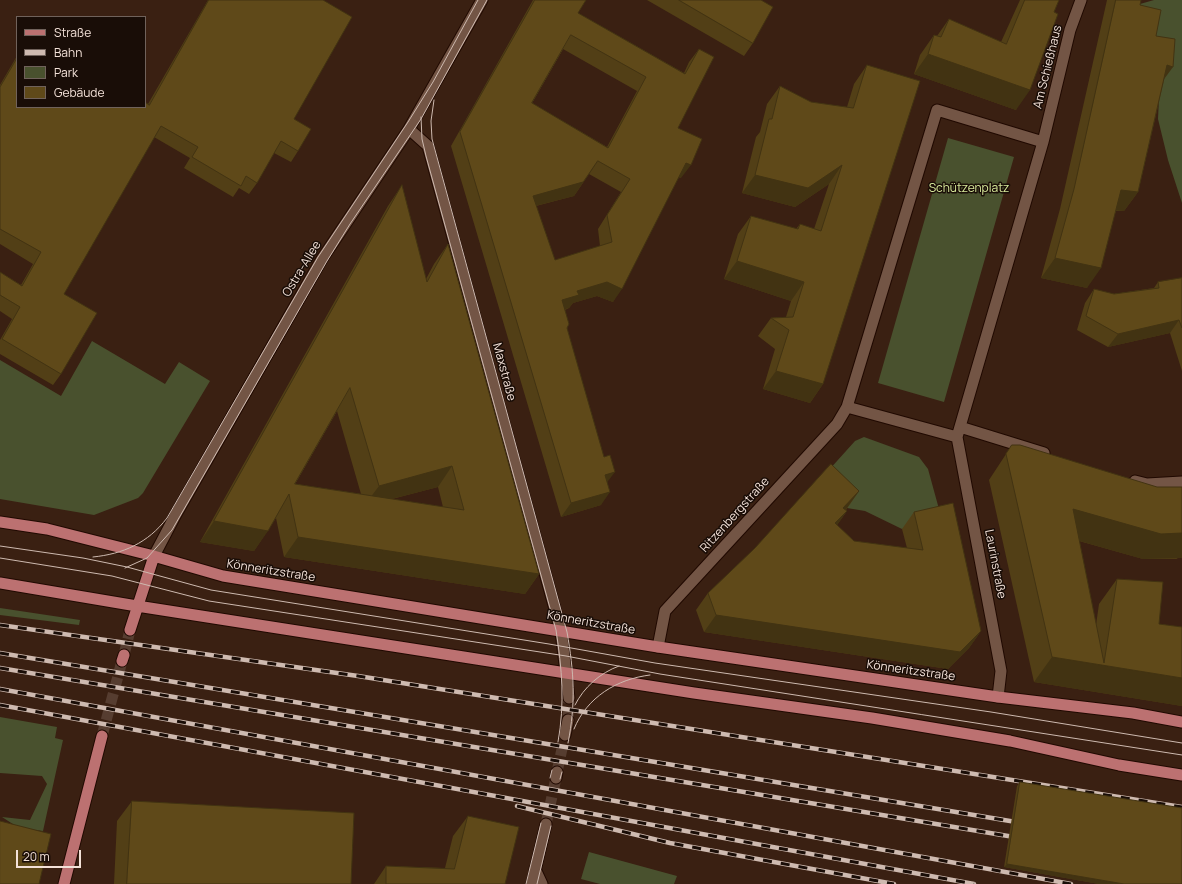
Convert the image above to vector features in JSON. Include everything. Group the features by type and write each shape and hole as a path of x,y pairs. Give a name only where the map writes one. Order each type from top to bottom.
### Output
{"main road":[{"name":"Könneritzstraße","path":"0,522 47,529 154,556 213,574 658,647 998,697 1126,712 1182,722"},
{"path":"130,630 154,556"},
{"path":"0,583 137,606 872,718 1010,741 1119,765 1182,775"},
{"path":"64,884 102,736"}],"street":[{"name":"Ostra-Allee","path":"154,556 176,514 322,259 408,129 482,0"},
{"name":"Am Schießhaus","path":"1043,142 1070,30 1081,0"},
{"path":"959,432 1043,142 937,110 847,407 959,432 1056,457"},
{"name":"Maxstraße","path":"408,129 428,146 561,630 569,698"},
{"name":"Ritzenbergstraße","path":"658,647 665,611 838,424 847,407"},
{"name":"Laurinstraße","path":"959,432 1001,671 998,697"},
{"path":"1126,479 1147,484 1182,482"},
{"path":"565,735 568,720"},
{"path":"532,884 546,824"},
{"path":"535,869 542,884"}],"green space":[{"path":"1154,0 1182,0 1182,203 1168,160 1158,119 1159,98 1140,4"},
{"name":"Schützenplatz","path":"948,138 1014,157 944,402 878,383"},
{"path":"92,341 165,384 179,362 210,381 143,493 138,498 94,515 0,499 0,360 61,396"},
{"path":"864,437 919,457 928,469 942,520 902,529 865,511 847,508 819,481 855,441"},
{"path":"0,608 80,620 79,625 0,615"},
{"path":"0,717 57,727 55,738 63,740 43,831 19,828 2,817 30,820 47,784 42,776 0,773"},
{"path":"589,852 677,876 674,884 600,884 581,879"}],"building":[{"path":"209,0 323,0 352,17 294,119 311,129 298,151 281,141 257,183 246,176 241,186 192,157 198,147 161,126 64,294 97,313 61,374 2,339 20,307 0,295 0,272 22,286 41,252 0,229 0,87 16,60 16,108 146,108 146,103 149,105"},
{"path":"535,0 586,0 578,13 685,74 699,49 714,57 678,128 702,139 691,165 686,163 622,289 607,282 577,291 579,295 562,300 569,324 567,328 604,457 610,455 615,472 605,475 610,492 571,503 460,132","holes":["571,35 646,77 608,148 532,103","598,161 630,179 607,215 612,242 555,260 533,196 583,182"]},
{"path":"679,0 761,0 773,7 753,43"},
{"path":"1025,0 1059,0 1054,12 1058,14 1030,90 928,54 934,35 941,37 949,19 1006,44"},
{"path":"1116,0 1141,0 1140,5 1161,10 1156,36 1175,39 1173,67 1167,65 1138,192 1121,190 1101,268 1055,258 1074,189"},
{"path":"867,65 920,81 823,384 776,371 789,330 771,318 793,317 804,282 737,261 751,216 798,229 800,224 821,231 842,165 808,188 755,175 769,119 772,119 780,86 811,102 853,108"},
{"path":"402,185 427,282 448,244 539,574 298,537 289,494 268,531 214,521","holes":["350,388 379,486 452,466 464,510 295,484"]},
{"path":"1182,278 1182,328 1179,320 1118,334 1086,316 1094,289 1114,294 1159,288 1158,282"},
{"path":"1012,445 1020,445 1157,487 1182,487 1182,533 1161,534 1073,509 1104,663 1117,579 1163,582 1159,624 1182,627 1182,678 1052,657 1006,454"},
{"path":"831,464 859,491 843,508 847,511 835,523 854,541 923,550 914,512 953,503 981,631 960,652 716,615 708,593 755,548"},
{"path":"1020,782 1182,808 1182,884 1124,884 1007,864"},
{"path":"132,801 354,813 351,884 127,884"},
{"path":"468,816 519,827 505,884 386,884 386,866 454,869"},
{"path":"0,821 51,834 39,884 0,884"}],"tunnel":[{"path":"124,655 130,630"},
{"path":"102,736 122,661"},
{"path":"568,720 569,698"},
{"path":"557,772 565,735"},
{"path":"546,824 556,778"}],"tram line":[{"path":"93,557 115,553 134,546 152,534 167,518 318,257 433,82 478,0"},
{"path":"125,568 147,558 172,530 327,261 350,224 421,119 487,0"},
{"path":"434,100 431,121 432,139 567,632 573,674 573,701 571,728 568,743"},
{"path":"421,117 422,139 426,156 556,630 562,686 558,742"},
{"path":"0,546 83,558 127,567 211,590 549,644 655,663 991,712 1182,743"},
{"path":"0,558 112,576 209,601 566,656 660,674 1182,755"},
{"path":"575,705 583,692 593,681 619,666"},
{"path":"574,729 587,708 604,692 615,685 638,677 650,675"},
{"path":"550,778 552,770"},
{"path":"560,779 562,772"},
{"path":"526,884 541,823"},
{"path":"537,884 551,826"}],"railway":[{"path":"0,625 358,676 1182,807"},
{"path":"0,653 1022,823"},
{"path":"0,668 1020,838"},
{"path":"0,689 1071,884"},
{"path":"0,705 974,884"},
{"path":"517,806 670,843 894,884"}]}
